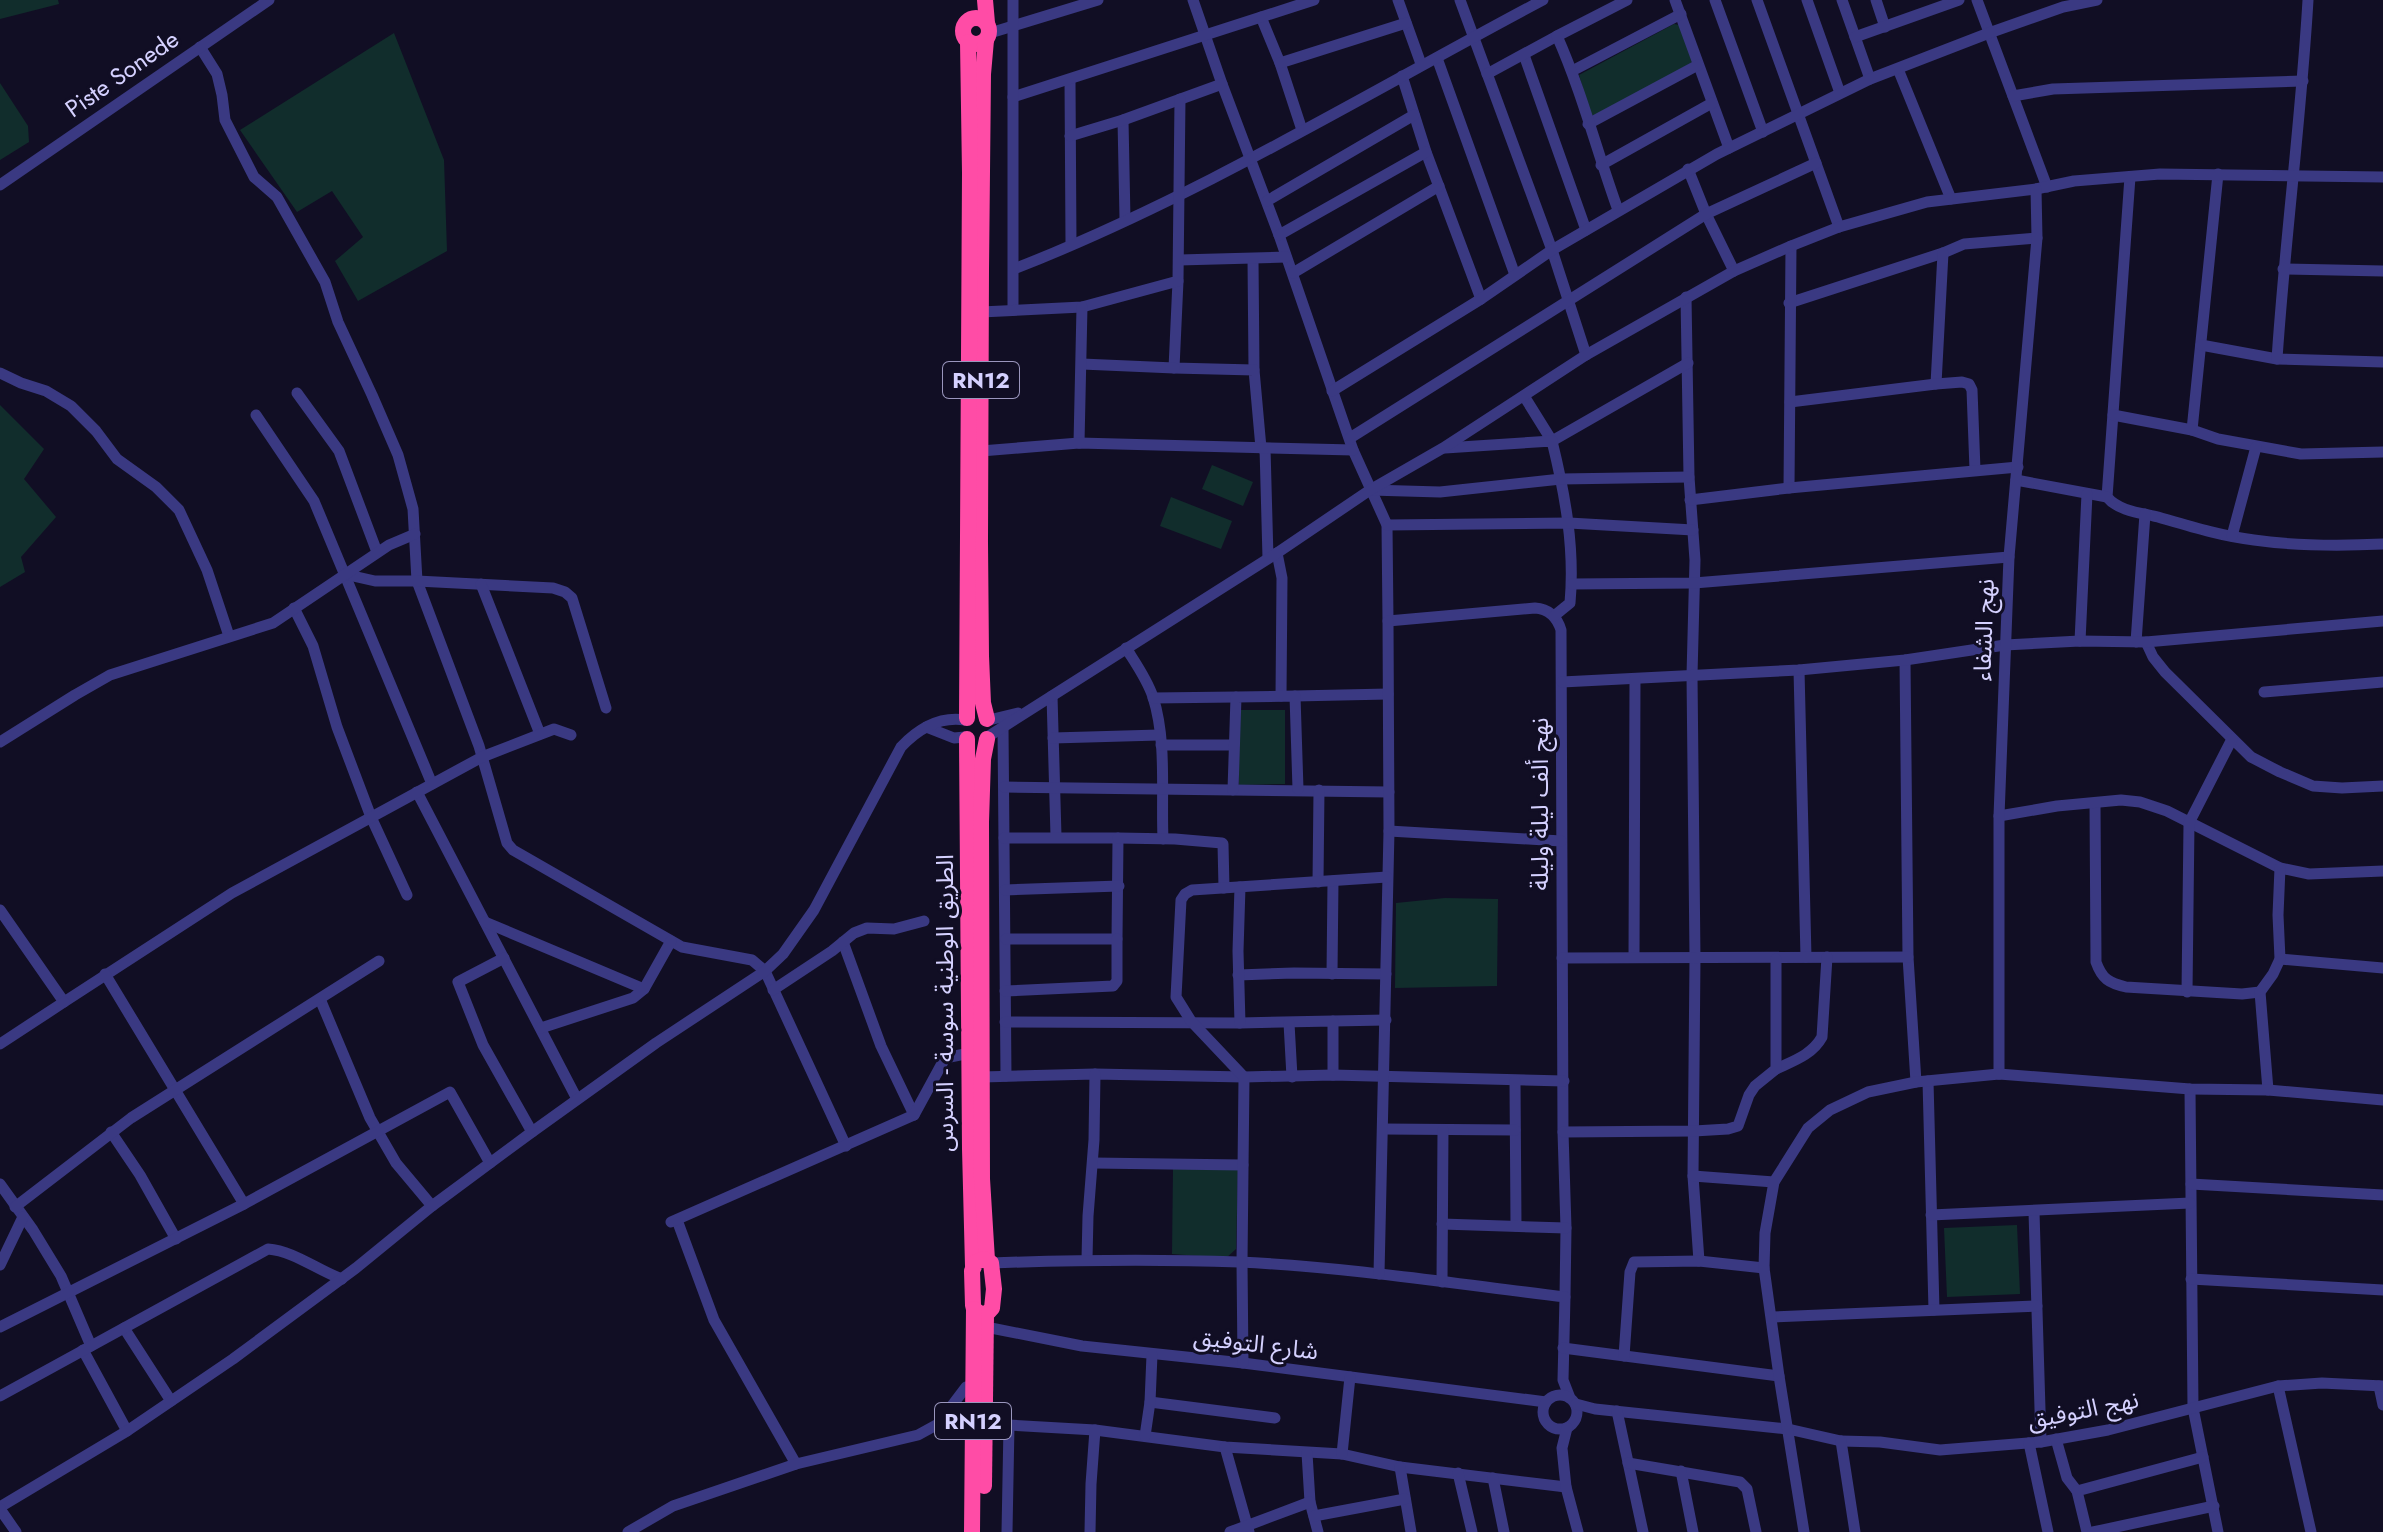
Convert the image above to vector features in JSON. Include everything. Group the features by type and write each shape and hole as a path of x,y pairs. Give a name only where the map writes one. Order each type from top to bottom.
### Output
{"highway":[{"name":"RN12","path":"968,42 963,31 969,20 970,0"},
{"name":"الطريق الوطنية سوسة - السرس","path":"984,1263 981,822 983,759 991,728 983,703 981,656 983,74 988,32 985,0"},
{"path":"968,42 976,45 988,32 977,18 969,20"},
{"name":"الطريق الوطنية سوسة - السرس","path":"968,42 966,729 970,1149 984,1263"},
{"path":"979,714 991,728 975,743 966,729 979,714"},
{"name":"RN12","path":"983,1532 985,1422 982,1317 972,1288 984,1263"},
{"name":"RN12","path":"972,1532 973,1385 982,1317"}],"street":[{"name":"Piste Sonede","path":"0,185 269,0"},
{"path":"1013,0 1013,310"},
{"path":"988,32 1098,0"},
{"path":"1193,0 1293,273 1332,391 1370,490 1387,525 1389,831 1379,1274"},
{"path":"1013,97 1314,0"},
{"path":"1398,0 1421,64"},
{"path":"1460,0 1552,250 1586,355"},
{"path":"1014,269 1179,194 1543,0"},
{"path":"1487,74 1627,0"},
{"path":"1675,0 1729,148"},
{"path":"1715,0 1763,132"},
{"path":"1757,0 1839,227"},
{"path":"1807,0 1840,93"},
{"path":"1842,0 1870,79"},
{"path":"1876,0 1885,27"},
{"path":"1855,37 1959,0"},
{"name":"نهج الشفاء","path":"1977,0 2013,96 2042,188 2009,557 1999,816 1999,1074"},
{"path":"1332,391 1481,299 1552,250 1729,148 1870,79 2062,4 2097,0"},
{"path":"2277,359 2308,0"},
{"path":"1572,71 1681,14"},
{"path":"1261,17 1302,130"},
{"path":"1280,63 1406,23"},
{"path":"1557,36 1572,71 1618,210"},
{"path":"200,47 217,74 225,120 254,177 277,197 325,282 338,322 398,455 413,509 417,581 482,757 507,843 513,850 682,947 752,960 765,971 846,1146"},
{"path":"1524,55 1586,230"},
{"path":"1437,58 1515,275"},
{"path":"1588,124 1698,65"},
{"path":"1898,69 1951,199"},
{"path":"1402,76 1426,152 1481,299"},
{"path":"1070,80 1071,244"},
{"path":"2013,96 2053,89 2303,81"},
{"path":"1070,136 1222,84"},
{"path":"1174,368 1179,260 1180,99"},
{"path":"1601,165 1712,103"},
{"path":"1267,201 1414,115"},
{"path":"1123,120 1125,219"},
{"path":"1279,235 1426,152"},
{"path":"981,451 1079,443 1263,448 1352,444 1706,214 1816,163"},
{"path":"1688,169 1734,271"},
{"path":"1006,1076 1004,787 991,728 1052,696 1273,556 1370,490 1443,448 1586,355 1734,271 1839,227 1927,202 2042,188 2074,181 2160,174 2383,177"},
{"path":"2192,430 2218,174"},
{"path":"2107,497 2130,177"},
{"path":"1293,273 1439,186"},
{"path":"1789,303 1964,244 2037,238"},
{"path":"1789,488 1791,246"},
{"path":"1936,384 1943,253"},
{"path":"1179,260 1286,257"},
{"path":"1253,259 1254,370 1273,556 1282,578 1281,696"},
{"path":"2283,269 2383,271"},
{"path":"981,312 1082,307 1178,281"},
{"path":"1686,297 1694,583 1693,1176 1699,1261"},
{"path":"1079,443 1082,307"},
{"path":"2201,345 2277,359 2383,362"},
{"path":"1443,448 1552,441 1688,363"},
{"path":"1082,364 1254,370"},
{"path":"0,373 46,391 71,406 96,431 117,459 156,487 179,510 207,570 229,636"},
{"path":"1790,402 1936,384 1969,384 1972,390 1975,470"},
{"path":"297,393 339,451 377,552"},
{"path":"1388,621 1535,608 1554,616 1570,603 1569,523 1561,479 1552,441 1524,396"},
{"path":"256,415 314,501 432,784"},
{"path":"2113,415 2301,454 2383,452"},
{"path":"2232,536 2256,447"},
{"path":"1690,500 2018,467"},
{"path":"1370,490 1440,492 1561,479 1689,477"},
{"path":"2016,480 2107,497 2118,506 2252,540 2301,545 2383,544"},
{"path":"2080,641 2087,494"},
{"path":"2145,514 2141,642 2165,672 2251,757 2313,786 2383,786"},
{"path":"1387,525 1569,523 1693,530"},
{"path":"0,742 110,675 273,623 377,552 415,534"},
{"path":"1572,584 1694,583 2009,557"},
{"path":"344,574 375,581 553,588 565,592 572,598 606,708"},
{"path":"481,584 540,734"},
{"path":"294,608 313,646 337,727 371,817 407,895"},
{"name":"نهج ألف ليلة وليلة","path":"1554,616 1561,630 1562,682 1566,1228 1563,1380"},
{"path":"1562,682 1799,670 1905,660 2005,645 2141,642 2383,621"},
{"path":"1126,648 1153,698 1160,740 1163,839"},
{"path":"1905,660 1908,957 1922,1081 1934,1310"},
{"path":"1799,670 1806,957"},
{"path":"1634,957 1635,679"},
{"path":"2264,692 2383,682"},
{"path":"1153,698 1388,694"},
{"path":"1052,696 1056,836"},
{"path":"1295,696 1298,789"},
{"path":"1233,790 1236,697"},
{"path":"16,1532 0,1508 127,1431 233,1359 577,1099 765,971 783,954 814,910 901,747 912,735 926,727 947,720 966,729 954,738 926,727"},
{"path":"0,1044 232,893 417,792 482,757 540,734 554,729 571,735"},
{"path":"1053,738 1234,745"},
{"path":"2187,992 2189,823 2232,739"},
{"path":"1004,787 1389,792"},
{"path":"1318,882 1319,790"},
{"path":"417,792 577,1099"},
{"path":"1999,816 2057,806 2121,800 2140,802 2280,868 2309,874 2383,871"},
{"path":"2095,803 2096,962 2100,974 2110,983 2126,987 2187,992 2260,992"},
{"path":"1389,831 1561,841"},
{"path":"1004,838 1056,836 1223,843 1224,888"},
{"path":"1005,991 1113,986 1117,981 1118,838"},
{"path":"2268,1090 2260,992 2280,959 2280,868"},
{"path":"1243,1363 1244,1077 1191,1021 1176,997 1181,900 1192,890 1387,877"},
{"path":"1332,974 1333,881"},
{"path":"1005,890 1119,886"},
{"path":"1240,887 1240,1023"},
{"path":"0,910 64,1002"},
{"path":"773,990 854,933 867,928 894,929 924,921"},
{"path":"485,922 644,989"},
{"path":"1006,939 1117,939"},
{"path":"541,1028 633,998 644,989 671,941"},
{"path":"843,942 881,1046 914,1115"},
{"path":"1563,1132 1694,1131 1738,1126 1755,1086 1776,1069 1805,1056 1822,1037 1827,957"},
{"path":"1562,958 1908,957"},
{"path":"504,958 458,982 483,1045 532,1132"},
{"path":"1776,959 1776,1069"},
{"path":"2280,959 2383,968"},
{"path":"0,1265 19,1212 111,1132 379,961"},
{"path":"105,974 244,1204"},
{"path":"1238,975 1386,974"},
{"path":"320,999 377,1131 396,1163 432,1206"},
{"path":"1005,1022 1289,1023 1386,1020"},
{"path":"1333,1021 1333,1075"},
{"path":"1289,1023 1292,1077"},
{"path":"796,1464 714,1320 674,1221 914,1115 945,1058 970,1053"},
{"path":"1087,1259 1095,1074"},
{"path":"1804,1532 1764,1268 1765,1233 1774,1182 1808,1128 1830,1110 1868,1092 1922,1081 1999,1074 2383,1100"},
{"path":"982,1077 1333,1075 1564,1081"},
{"path":"1515,1081 1516,1226"},
{"path":"2190,1089 2193,1408 2218,1532"},
{"path":"0,1327 244,1204 450,1092 490,1163"},
{"path":"1383,1129 1515,1130"},
{"path":"1442,1282 1443,1130"},
{"path":"111,1132 140,1175 176,1239"},
{"path":"1093,1163 1243,1165"},
{"path":"1693,1176 1774,1182"},
{"path":"0,1184 33,1230 69,1292 87,1348 127,1431"},
{"path":"2191,1184 2383,1195"},
{"path":"1931,1215 2190,1203"},
{"path":"2034,1212 2037,1306 2035,1442 2048,1532"},
{"path":"1442,1224 1566,1228"},
{"path":"0,1396 268,1249 289,1253 342,1279"},
{"path":"984,1263 1087,1259 1242,1262 1379,1274 1565,1297"},
{"path":"1624,1356 1632,1264 1644,1261 1699,1261 1764,1268"},
{"path":"2191,1279 2383,1290"},
{"path":"1772,1317 2037,1306"},
{"name":"شارع التوفيق","path":"982,1317 1082,1346 1549,1399"},
{"path":"124,1328 171,1401"},
{"path":"1563,1348 1779,1376"},
{"path":"1145,1436 1152,1355"},
{"path":"1342,1454 1350,1377"},
{"path":"1562,1448 1577,1413 1563,1380 1543,1411 1562,1448 1566,1487 1578,1532"},
{"name":"نهج التوفيق","path":"1788,1429 1841,1441 1880,1442 1940,1450 2035,1442 2108,1430 2278,1386 2322,1383 2381,1386"},
{"path":"628,1532 673,1506 796,1464 918,1435 938,1424 966,1387 973,1385"},
{"path":"2278,1386 2311,1532"},
{"path":"2381,1386 2383,1405"},
{"path":"1549,1399 1561,1395 1595,1409 1788,1429"},
{"path":"1522,1398 1547,1423 1559,1429 1595,1409"},
{"path":"1150,1402 1275,1418"},
{"path":"1617,1411 1643,1532"},
{"path":"985,1422 1095,1430 1225,1447 1342,1454 1400,1467 1566,1487"},
{"path":"1007,1532 1009,1425"},
{"path":"1090,1532 1095,1430"},
{"path":"2056,1439 2067,1478 2077,1491 2090,1532 2214,1506"},
{"path":"1841,1441 1855,1532"},
{"path":"1225,1447 1248,1529"},
{"path":"1307,1453 1310,1502 1318,1532"},
{"path":"2077,1491 2203,1457"},
{"path":"1628,1463 1742,1483 1750,1496 1756,1532"},
{"path":"1400,1467 1411,1532"},
{"path":"1681,1471 1693,1532"},
{"path":"1458,1473 1472,1532"},
{"path":"1493,1478 1504,1532"},
{"path":"1314,1516 1405,1499"},
{"path":"1230,1532 1248,1529 1310,1502"}],"green space":[{"path":"0,0 58,0 59,4 0,19"},
{"path":"1674,24 1680,25 1693,62 1597,116 1591,115 1579,75"},
{"path":"394,33 444,160 447,251 358,301 335,261 363,237 332,191 297,212 240,130"},
{"path":"0,83 28,126 29,142 0,160"},
{"path":"0,405 44,449 24,479 56,517 21,557 25,572 0,587"},
{"path":"1212,465 1253,482 1243,506 1202,489"},
{"path":"1171,497 1232,521 1221,549 1160,526"},
{"path":"1239,710 1285,710 1285,784 1239,785"},
{"path":"1445,898 1498,899 1497,986 1395,988 1396,903"},
{"path":"1173,1169 1238,1169 1236,1249 1226,1258 1172,1254"},
{"path":"2017,1225 2020,1294 1947,1297 1944,1228"}]}
